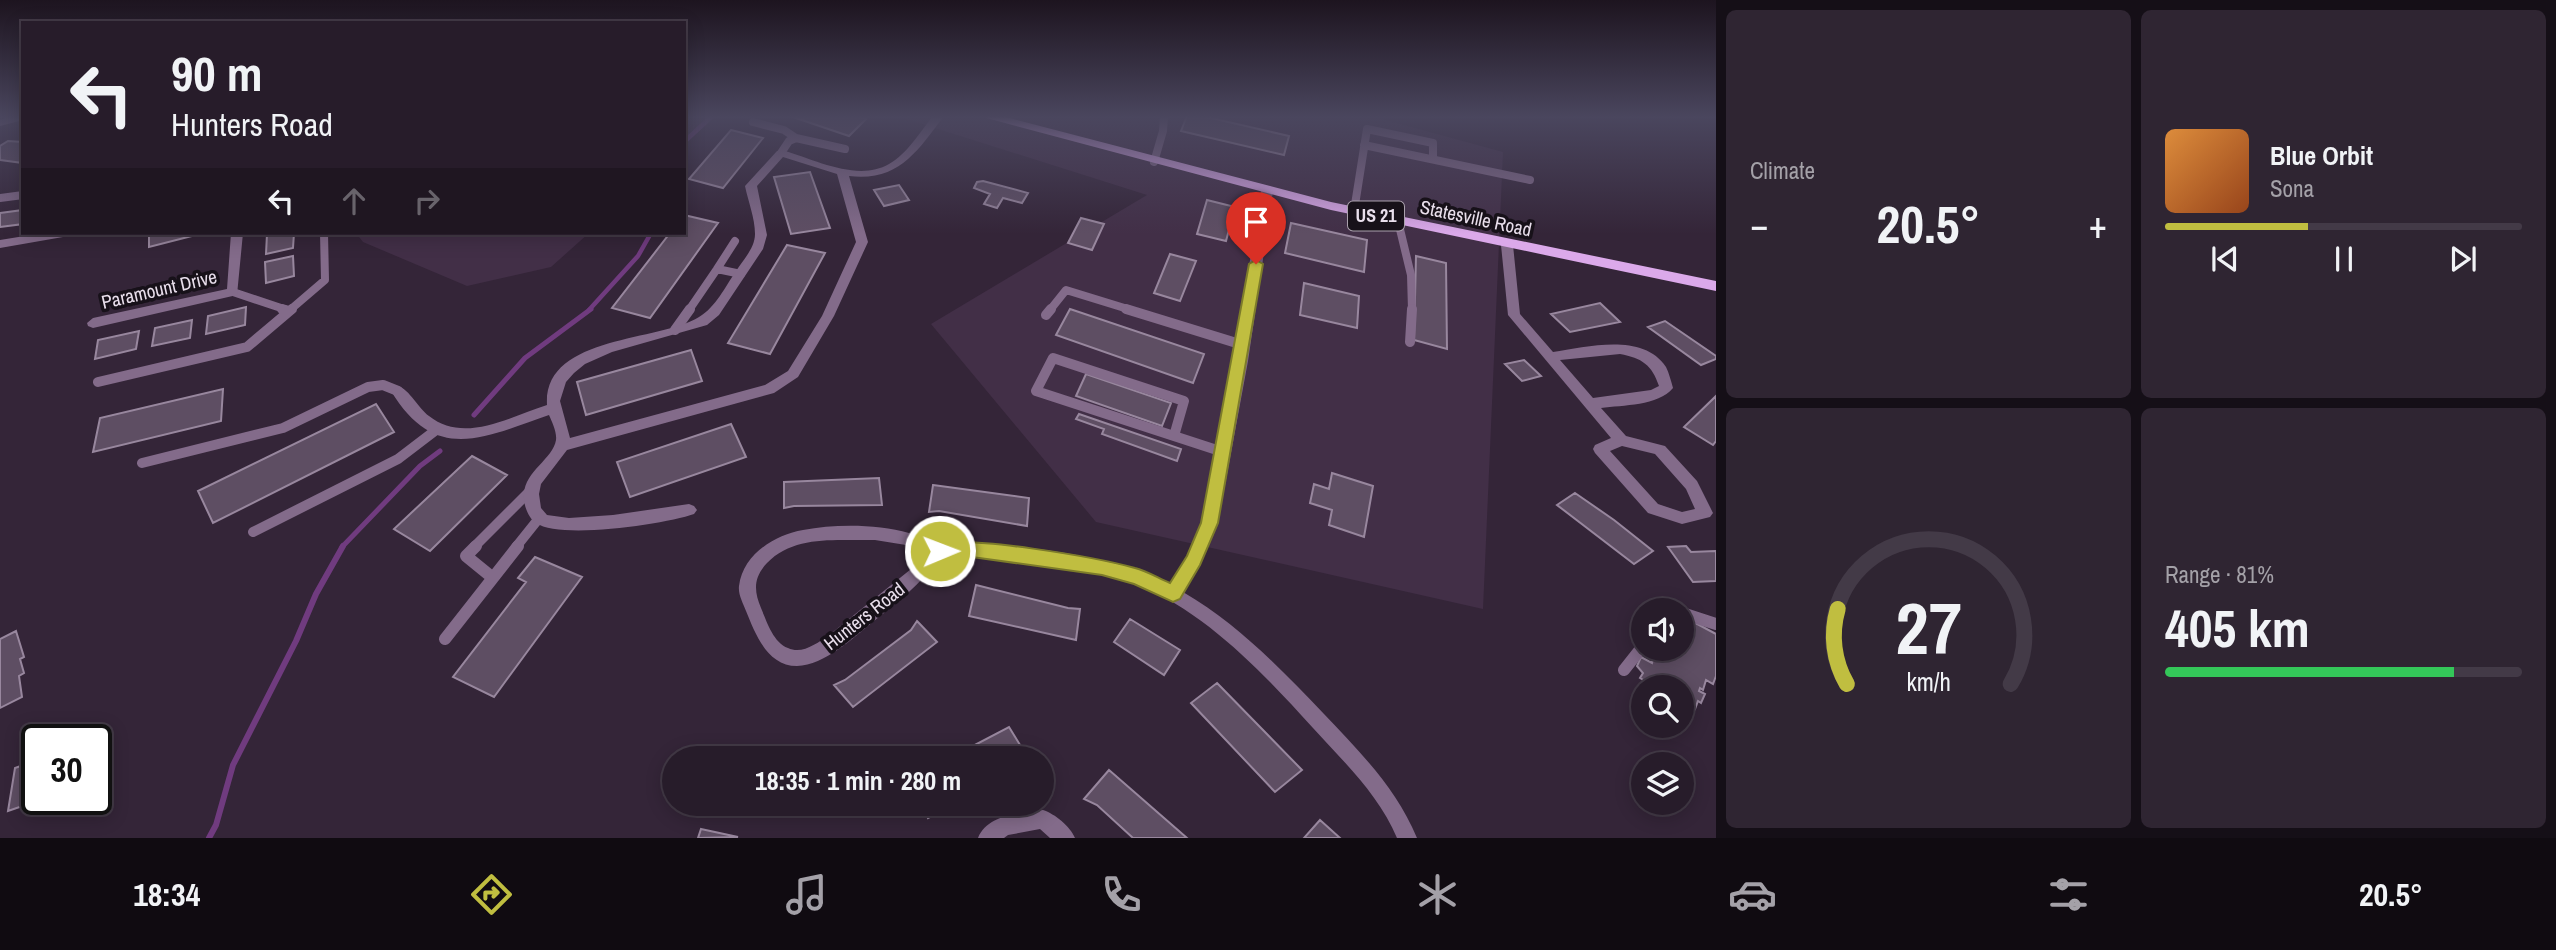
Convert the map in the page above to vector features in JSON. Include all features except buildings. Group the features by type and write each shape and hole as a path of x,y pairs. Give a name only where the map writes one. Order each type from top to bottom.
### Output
{"main road":[{"name":"Statesville Road","path":"1128,155 1398,221 1716,286"}],"street":[{"path":"689,510 650,518 558,524 540,517 532,505 532,488 561,446 562,433 553,408 554,394 561,380 574,365 593,353 702,322 715,312 757,249 761,234 751,186 779,155"},
{"path":"788,155 842,171 873,172 894,166 904,155"},
{"path":"561,446 769,389 793,374 828,316 862,242 842,171"},
{"path":"1173,594 1205,537 1243,345 1267,191"},
{"path":"0,244 52,235"},
{"path":"233,292 237,235"},
{"path":"1507,245 1514,315 1620,440 1660,450 1692,485 1705,513 1682,518 1653,509 1600,449 1620,440"},
{"name":"Paramount Drive","path":"93,323 233,292"},
{"path":"1550,357 1622,348 1648,357 1659,365 1666,388 1654,395 1590,404"},
{"path":"398,391 411,411 436,430 454,435 466,435 553,408"},
{"name":"Hunters Road","path":"875,534 909,539 933,553 922,570 856,624 817,652 805,656 787,657 778,653 764,635 747,590 753,569 762,558 782,543 798,538 875,534"},
{"path":"933,553 952,549 972,550 1102,567 1138,577 1173,594 1255,653 1372,778 1393,807 1407,838"},
{"path":"988,838 1004,826 1043,819 1065,838"}],"lane":[{"path":"1154,162 1156,155"},
{"path":"1354,211 1362,155"},
{"path":"1414,155 1530,180"},
{"path":"0,198 21,195"},
{"path":"1398,221 1398,234 1408,257 1412,280 1410,342"},
{"path":"99,382 247,347 325,280 324,235"},
{"path":"675,330 735,241"},
{"path":"717,270 741,274"},
{"path":"1046,315 1066,290 1243,345"},
{"path":"233,292 289,311"},
{"path":"1174,436 1184,401 1053,358 1037,391 1174,436 1223,452"},
{"path":"142,463 283,429 368,387 383,385 398,391"},
{"path":"253,532 398,458 436,430"},
{"path":"493,578 466,556 532,488"},
{"path":"445,639 540,517"},
{"path":"1694,617 1716,624"},
{"path":"1624,670 1631,661"}],"shaded area":[{"path":"1021,155 1503,155 1483,609 1096,522 931,324 1147,195"},
{"path":"358,235 587,235 551,267 467,286 363,242"}],"waterway":[{"path":"589,310 638,256 650,235"},
{"path":"474,415 525,358 591,309"},
{"path":"342,547 420,466 440,451"},
{"path":"209,838 216,825 233,765 296,641 316,594 343,546"}],"route":[{"path":"940,551 972,550 1102,567 1138,577 1173,594 1194,560 1210,523 1241,361 1256,264"}]}
